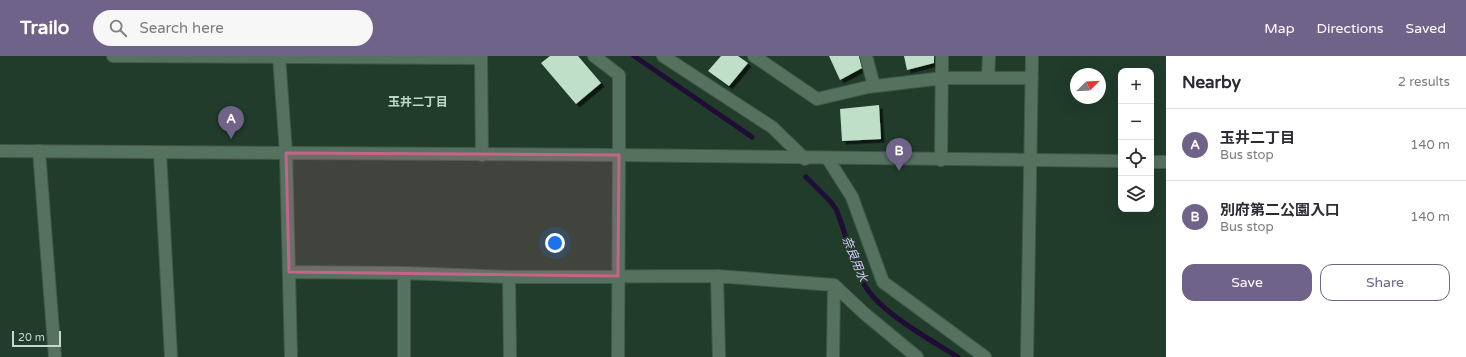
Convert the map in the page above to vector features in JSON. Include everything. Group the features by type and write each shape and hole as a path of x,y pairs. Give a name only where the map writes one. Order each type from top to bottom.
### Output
{"street":[{"path":"113,56 481,57 482,155"},
{"path":"594,56 619,74 618,357"},
{"path":"664,56 772,127 805,159"},
{"path":"754,56 817,99 874,86 942,78 1032,78"},
{"path":"866,56 874,86"},
{"path":"941,160 942,56"},
{"path":"988,78 989,56"},
{"path":"1027,357 1032,56"},
{"path":"280,57 286,153 291,357"},
{"path":"0,151 619,155 805,159 1118,161"},
{"path":"39,151 55,357"},
{"path":"160,153 171,357"},
{"path":"828,159 852,197 883,282 985,357"},
{"path":"1154,162 1166,162"},
{"path":"289,272 404,273 509,277 717,276 834,285 865,314 917,357"},
{"path":"404,273 404,357"},
{"path":"717,276 719,357"},
{"path":"509,277 510,357"},
{"path":"833,357 834,285"}],"highlighted area":[{"path":"286,153 619,155 618,276 289,272"}],"building":[{"path":"550,56 578,56 601,83 576,104 541,63"},
{"path":"721,56 738,56 748,63 729,86 708,71"},
{"path":"829,56 859,56 862,68 840,80"},
{"path":"904,56 934,56 934,63 907,70"},
{"path":"879,105 881,139 842,141 840,109"}],"waterway":[{"name":"奈良用水","path":"634,56 752,137"},
{"name":"奈良用水","path":"806,177 836,209 859,275 871,294 881,305 906,325 958,357"}],"place":[{"name":"玉井二丁目","path":"231,139"},
{"name":"別府第二公園入口","path":"899,171"}],"district":[{"name":"玉井二丁目","path":"418,102"}]}
